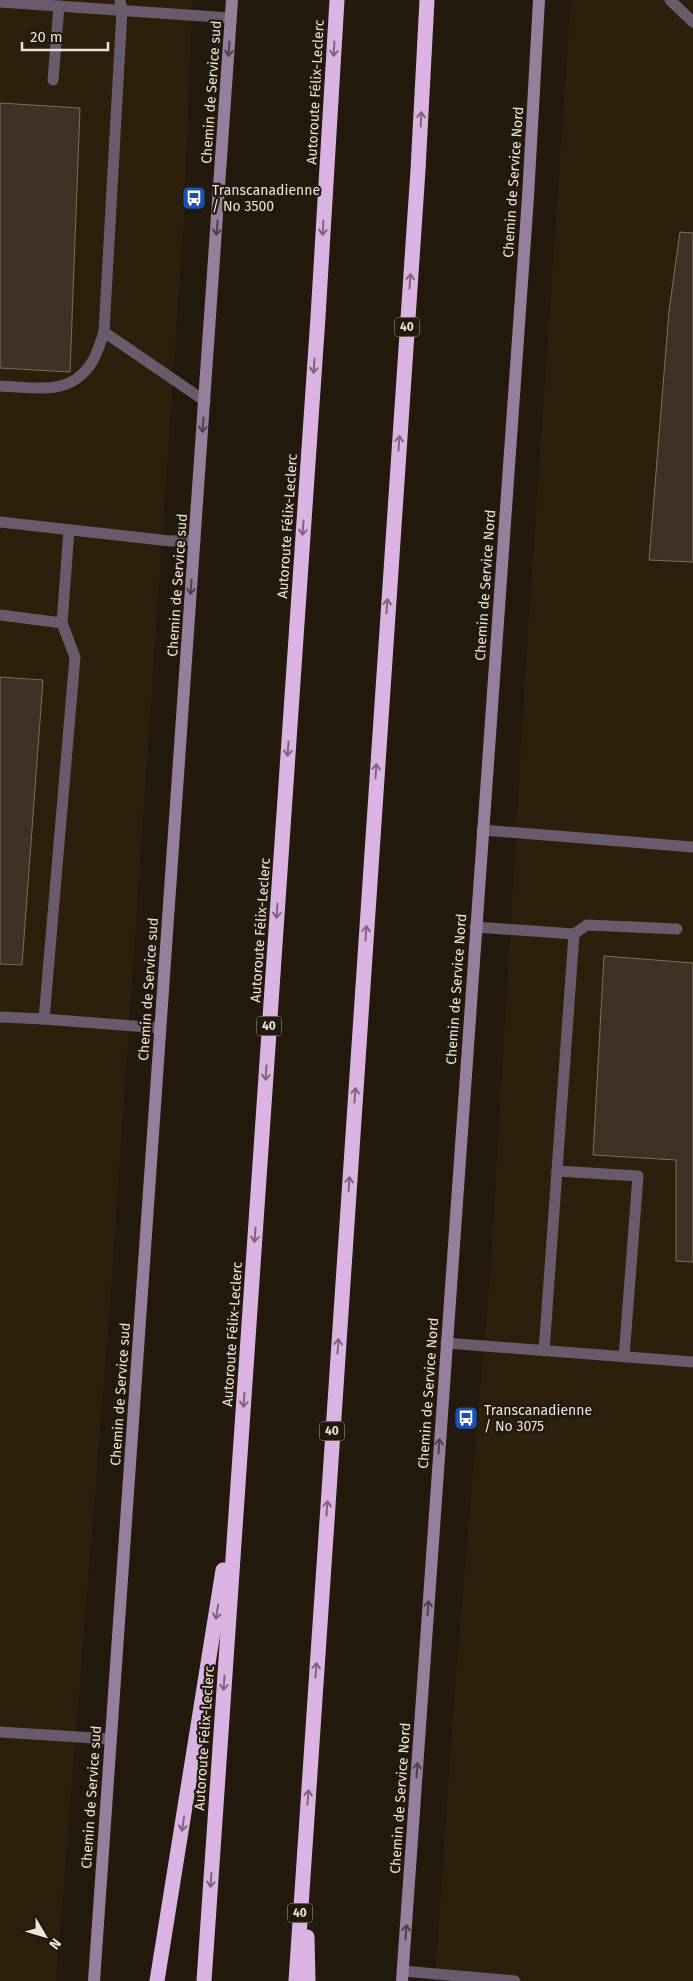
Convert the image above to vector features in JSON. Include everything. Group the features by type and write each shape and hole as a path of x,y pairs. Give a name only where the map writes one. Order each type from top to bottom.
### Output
{"highway":[{"name":"Autoroute Félix-Leclerc","path":"204,1981 317,327 337,0"},
{"name":"40","path":"296,1981 418,170 427,0"},
{"path":"158,1981 238,1478"},
{"path":"304,1846 308,1981"}],"main road":[{"name":"Chemin de Service sud","path":"94,1981 232,0"},
{"name":"Chemin de Service Nord","path":"402,1976 528,197 539,0"}],"lane":[{"path":"670,0 693,22"},
{"path":"0,2 59,6 121,5 231,18"},
{"path":"0,386 61,388 76,381 91,364 104,332 121,5"},
{"path":"53,80 59,6"},
{"path":"104,332 205,401"},
{"path":"0,522 170,541 195,540"},
{"path":"44,1019 76,657 62,623 69,530"},
{"path":"0,615 62,623"},
{"path":"482,830 693,847"},
{"path":"475,927 574,934 587,925 677,929"},
{"path":"544,1352 574,934"},
{"path":"0,1017 160,1028"},
{"path":"556,1171 638,1176 624,1357"},
{"path":"446,1343 693,1362"},
{"path":"0,1732 110,1739"},
{"path":"402,1976 515,1981"}],"shaded area":[{"path":"0,0 192,0 184,215 110,1303 56,1981 0,1981"},
{"path":"571,0 693,0 693,1981 435,1981 455,1688 491,1264 526,663"}],"building":[{"path":"0,103 80,108 70,372 0,368"},
{"path":"680,232 693,233 693,562 649,560 669,311"},
{"path":"0,677 43,680 22,965 0,964"},
{"path":"604,956 693,963 693,1262 676,1261 676,1160 593,1155"}],"place":[{"name":"Transcanadienne / No 3500","path":"194,198"},
{"name":"Transcanadienne / No 3075","path":"466,1418"}]}
